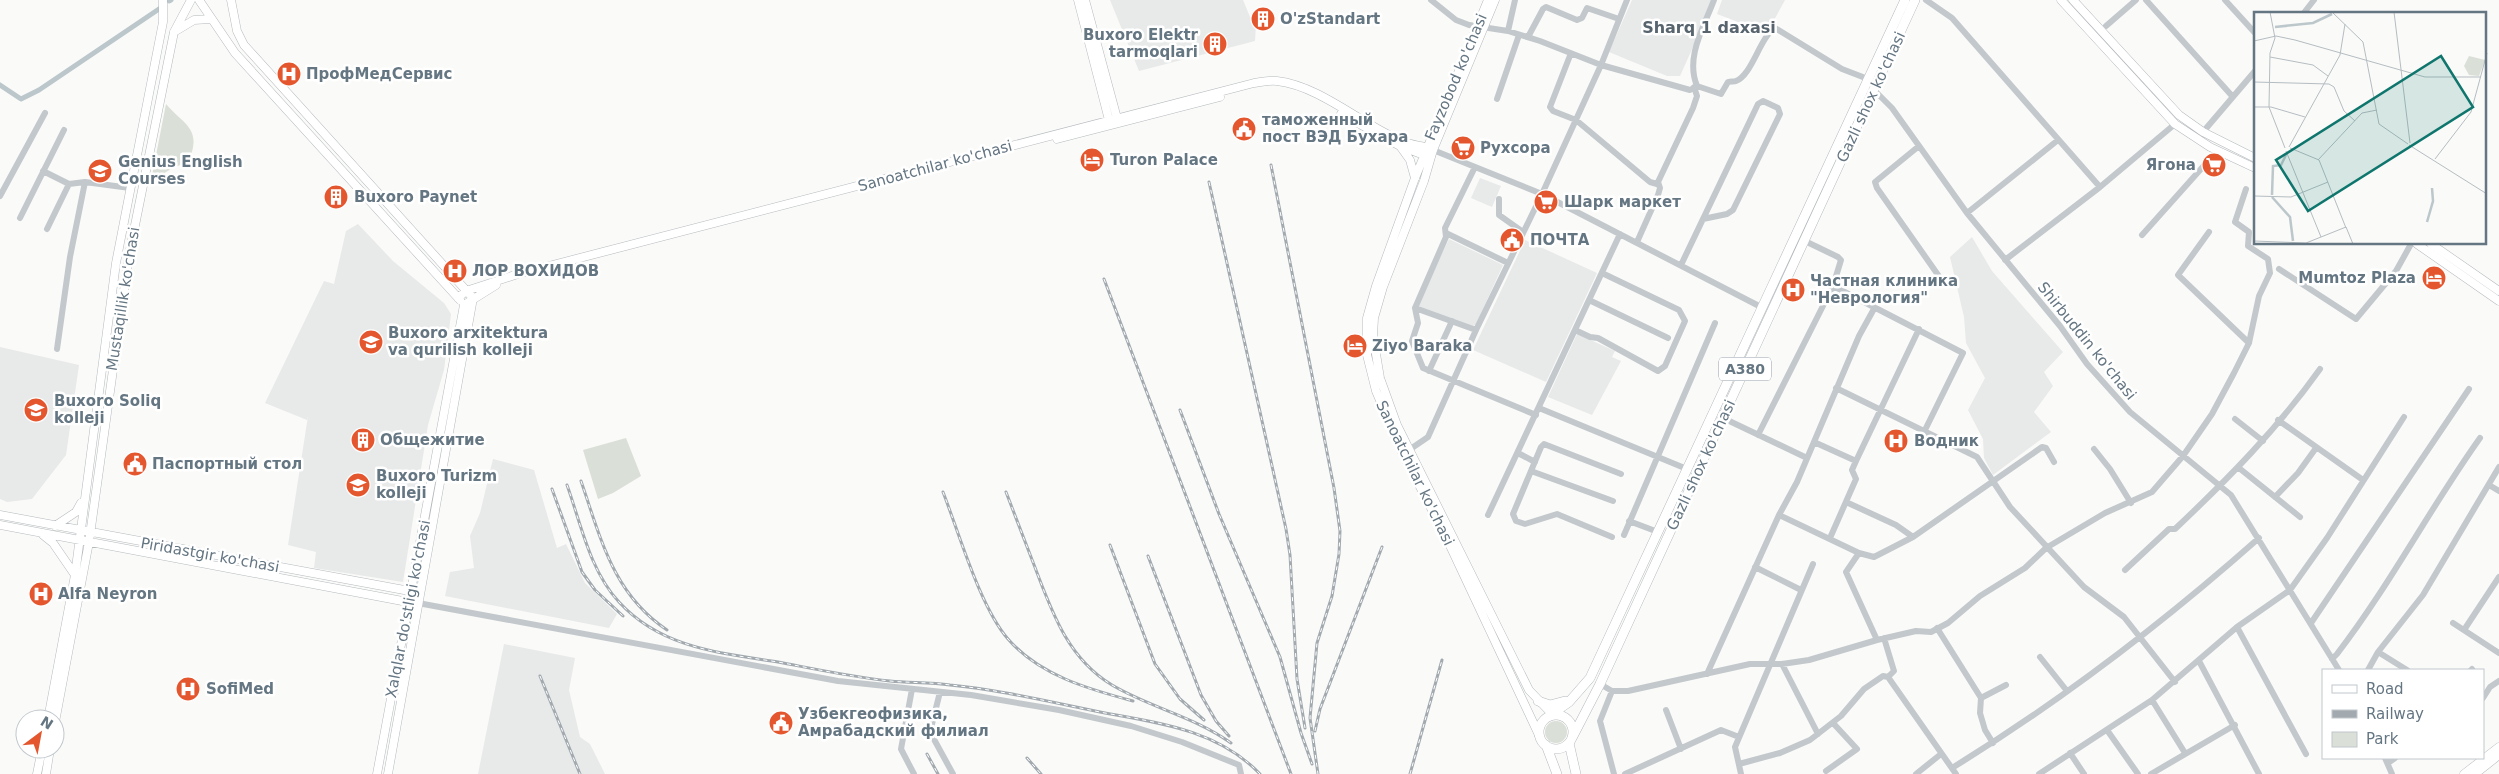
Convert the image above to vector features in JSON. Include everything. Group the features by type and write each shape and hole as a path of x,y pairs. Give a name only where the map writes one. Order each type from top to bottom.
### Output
{"highway":[{"name":"Gazli shox ko'chasi","path":"1552,714 1574,697 1590,678 1904,0"},
{"name":"Gazli shox ko'chasi","path":"1570,740 1600,684 1915,0"},
{"path":"1538,701 1550,705 1574,697"},
{"path":"1558,774 1546,745 1539,735 1542,723 1552,714 1568,721 1571,726 1570,740 1576,774"},
{"path":"1546,745 1557,748 1570,740"}],"main road":[{"name":"Mustaqillik ko'chasi","path":"57,709 106,334 130,191 163,22 163,0"},
{"name":"Mustaqillik ko'chasi","path":"50,709 91,533 117,336 140,197 174,32 191,0"},
{"path":"199,0 210,19 235,53 464,305"},
{"path":"231,0 237,31 244,45 473,298"},
{"path":"1078,0 1114,122"},
{"path":"1085,0 1114,122"},
{"name":"Fayzobod ko'chasi","path":"1428,151 1480,27 1488,0"},
{"path":"1480,27 1495,0"},
{"path":"2061,0 2176,124 2217,150 2254,168"},
{"path":"2073,0 2170,106 2203,132 2254,158"},
{"path":"174,32 194,20 210,19"},
{"name":"Sanoatchilar ko'chasi","path":"458,298 466,291 518,274 1252,88 1274,85 1288,88 1411,150 1428,151"},
{"path":"289,111 297,104"},
{"name":"Sanoatchilar ko'chasi","path":"464,305 494,286 516,278 1114,122"},
{"path":"1402,144 1410,160 1415,178"},
{"name":"Sanoatchilar ko'chasi","path":"1402,144 1428,151"},
{"path":"1411,150 1420,165 1424,181"},
{"name":"Sanoatchilar ko'chasi","path":"1428,151 1415,178 1367,318 1367,355 1376,392 1402,452 1449,536"},
{"name":"Sanoatchilar ko'chasi","path":"1428,151 1424,181 1383,287 1374,318 1373,336 1380,378 1409,450 1539,735"},
{"path":"130,191 140,197"},
{"path":"2418,245 2499,301"},
{"path":"2432,245 2499,292"},
{"name":"Xalqlar do'stligi ko'chasi","path":"388,774 473,298"},
{"name":"Xalqlar do'stligi ko'chasi","path":"377,774 464,305"},
{"path":"106,334 117,336"},
{"path":"55,526 76,512 84,496"},
{"name":"Piridastgir ko'chasi","path":"0,516 420,593"},
{"name":"Piridastgir ko'chasi","path":"0,525 418,603"},
{"path":"42,533 53,543 75,575"},
{"path":"1449,536 1529,690 1552,714"},
{"path":"242,570 243,561"},
{"path":"2464,774 2499,748"},
{"path":"2475,774 2499,755"},
{"path":"37,774 40,759"},
{"path":"46,774 48,759"}],"street":[{"path":"1431,0 1456,20 1480,27 1508,31 1601,65 1690,90 1696,86"},
{"path":"1508,31 1515,0"},
{"path":"1409,450 1428,437 1476,330 1576,120 1627,0"},
{"path":"1657,184 1697,96 1692,74 1697,41 1714,0"},
{"path":"1926,0 1952,18 2100,187"},
{"path":"2106,26 2136,0"},
{"path":"2146,0 2233,97"},
{"path":"2225,0 2254,32"},
{"path":"2305,12 2314,0"},
{"path":"1528,37 1543,9 1546,7 1577,20 1582,18 1587,8 1619,19"},
{"path":"1696,86 1721,94 1728,82 1736,81 1748,68 1765,39 1775,28 1842,69 1868,79"},
{"path":"1496,98 1519,35"},
{"path":"1571,53 1550,107 1553,111 1576,120 1650,182 1657,184 1660,188 1636,242"},
{"path":"2203,132 2254,72"},
{"name":"Shirbuddin ko'chasi","path":"1874,90 1892,108 1967,213 2060,326 2087,364 2130,412 2231,494 2338,669"},
{"path":"1681,265 1703,218 1760,101 1778,108 1780,114 1733,210 1727,214 1703,218"},
{"path":"0,196 45,113"},
{"path":"2005,260 2100,187 2176,124"},
{"path":"20,218 64,130"},
{"path":"1967,213 2058,140"},
{"path":"1919,146 1875,182 1877,188 1943,282"},
{"path":"2142,235 2217,150"},
{"path":"1428,151 1542,194 1761,307"},
{"path":"1474,167 1445,228 1446,233 1415,308 1418,323 1412,341 1422,368 1536,415"},
{"path":"44,171 69,184 85,182 130,191"},
{"path":"57,349 70,257 85,182"},
{"path":"47,229 69,184"},
{"path":"1600,684 1612,691 1660,685 1750,664 1769,665 1809,660 1884,638 1916,631 1931,632 1948,623 1980,596 2025,568 2046,548 2105,513 2152,492 2183,456 2212,414 2249,342 2259,296 2270,272 2268,260 2248,246 2248,232 2234,222 2246,189"},
{"path":"1499,199 1499,215 1524,232"},
{"path":"2209,232 2178,275 2249,342"},
{"path":"1446,233 1508,263"},
{"path":"1488,515 1620,234"},
{"path":"1758,435 1833,286 1841,260 1809,243"},
{"path":"2279,269 2356,319 2396,271 2409,245"},
{"path":"1575,330 1590,338 1598,338 1658,371 1665,366 1684,321 1683,315 1678,310 1602,273"},
{"path":"1833,286 1962,353 1925,430"},
{"path":"1589,300 1668,338"},
{"path":"1707,674 1779,515 1797,482 1836,388 1875,307"},
{"path":"1415,308 1476,330"},
{"path":"1429,371 1452,321"},
{"path":"1624,535 1715,323"},
{"path":"1830,538 1856,479 1852,470 1919,329"},
{"path":"2125,570 2169,529 2175,529 2222,485 2262,441 2320,369"},
{"path":"1836,388 1977,457 2010,507 2046,548 2084,587 2124,617 2175,682"},
{"path":"2311,623 2469,389"},
{"path":"1539,408 1656,458 1688,469"},
{"path":"2039,774 2152,700 2200,661 2237,627 2290,590 2327,538 2404,417"},
{"path":"1723,418 1807,458"},
{"path":"2235,419 2262,441"},
{"path":"2278,420 2363,480"},
{"path":"2332,659 2338,654 2377,599 2462,463 2480,438"},
{"path":"1814,442 1856,461"},
{"path":"1612,537 1557,514 1525,524 1516,521 1514,514 1541,447 1548,445 1621,474"},
{"path":"1779,515 1859,553 1874,557 1913,537 1992,480 2042,447 2046,448 2054,462"},
{"path":"2275,497 2298,473 2316,448"},
{"path":"2094,450 2110,469 2131,503"},
{"path":"1518,453 1535,462"},
{"path":"2369,669 2378,652 2423,595 2499,467"},
{"path":"2238,468 2300,518"},
{"path":"1531,470 1613,501"},
{"path":"2489,485 2499,491"},
{"path":"1846,502 1896,525 1913,537"},
{"path":"1629,521 1658,532"},
{"path":"1952,768 1993,743 2068,691 2140,637 2259,538"},
{"path":"1859,553 1846,572 1877,640"},
{"path":"1741,774 1735,747 1813,564"},
{"path":"1755,567 1801,590"},
{"path":"2464,630 2499,577"},
{"path":"418,603 838,681 940,692 1049,708 1131,726 1182,742 1239,765 1241,774"},
{"path":"2453,623 2499,652"},
{"path":"2237,627 2306,754"},
{"path":"1937,628 1981,698 1980,713 1985,730 1993,743"},
{"path":"1739,764 1799,746 1833,723 1864,689 1884,676 1888,677 1894,671 1884,638"},
{"path":"2378,652 2405,669"},
{"path":"2040,658 2068,691"},
{"path":"2200,661 2259,774"},
{"path":"1782,664 1818,734"},
{"path":"1888,677 1956,774"},
{"path":"2484,696 2490,687 2499,681"},
{"path":"1981,698 2006,685"},
{"path":"912,689 901,749 914,774"},
{"path":"1612,691 1600,721 1614,774"},
{"path":"940,692 930,732 953,774"},
{"path":"2152,700 2186,753"},
{"path":"1666,710 1681,749"},
{"path":"1826,771 1857,749 1833,723"},
{"path":"2152,774 2235,725"},
{"path":"1624,774 1722,730 1739,737"},
{"path":"2107,730 2138,774"},
{"path":"2070,753 2084,774"},
{"path":"1916,774 1941,754"},
{"path":"2387,760 2392,774"}],"shaded area":[{"path":"1110,0 1243,0 1253,24 1256,25 1255,41 1139,71"},
{"path":"1632,0 1714,0 1680,76 1667,76 1609,52"},
{"path":"1722,0 1785,0 1767,33 1717,14"},
{"path":"1480,178 1501,186 1492,207 1471,198"},
{"path":"358,224 393,261 444,303 451,314 444,370 428,425 403,582 314,568 316,552 288,545 308,416 307,420 265,403 324,281 334,284 346,231"},
{"path":"1972,237 1992,271 2063,352 2044,372 2053,386 2034,412 2051,432 1993,475 1984,458 1983,439 1968,410 1985,378 1966,343 1964,317 1950,257"},
{"path":"1449,239 1503,265 1476,324 1472,327 1416,307"},
{"path":"1525,240 1597,273 1546,382 1473,350"},
{"path":"1577,334 1615,351 1612,357 1621,361 1592,415 1548,397"},
{"name":"Buxoro Soliq kolleji","path":"0,347 79,365 66,455 32,499 7,502 0,499"},
{"path":"493,459 534,470 557,548 566,544 585,583 617,614 609,628 445,596 450,572 474,568 470,536 480,513"},
{"path":"504,644 575,658 569,690 580,737 590,744 605,774 478,774"}],"green space":[{"path":"166,104 190,128 194,141 193,150 189,161 151,181"},
{"path":"626,438 641,476 613,493 598,499 583,450"},
{"path":"1556,721 1564,724 1567,732 1564,740 1556,743 1548,740 1545,732 1548,724"}],"waterway":[{"path":"0,85 21,99 39,90 159,9"}],"railway":[{"path":"1271,165 1334,488 1340,531 1339,554 1332,596 1317,643 1310,718 1318,774"},
{"path":"1209,182 1286,529 1290,555 1297,679 1305,728"},
{"path":"1104,279 1291,774"},
{"path":"1180,410 1219,514 1280,657 1301,733 1312,764"},
{"path":"581,481 595,524 611,564 621,582 649,616 667,630"},
{"path":"567,485 593,562 609,590 636,617 653,630 672,639 713,651 848,675 890,681 942,684 989,690 1168,725 1208,738 1244,759 1260,774"},
{"path":"552,489 582,572 595,590 623,616"},
{"path":"943,492 979,589 988,608 1008,639 1020,652 1034,662 1065,679 1133,701"},
{"path":"1006,492 1056,619 1064,635 1084,662 1112,685 1202,726 1231,743"},
{"path":"1110,545 1155,664 1180,699 1204,720"},
{"path":"1315,731 1320,709 1382,547"},
{"path":"1148,556 1201,695 1216,721 1229,736"},
{"path":"1410,774 1442,660"},
{"path":"540,676 580,774"},
{"path":"927,754 938,774"},
{"path":"1027,758 1041,774"}],"place":[{"name":"O'zStandart","path":"1263,19"},
{"name":"Buxoro Elektr tarmoqlari","path":"1215,44"},
{"name":"ПрофМедСервис","path":"289,74"},
{"name":"таможенный пост ВЭД Бухара","path":"1244,129"},
{"name":"Рухсора","path":"1463,148"},
{"name":"Turon Palace","path":"1092,160"},
{"name":"Ягона","path":"2214,165"},
{"name":"Genius English Courses","path":"100,171"},
{"name":"Buxoro Paynet","path":"336,197"},
{"name":"Шарк маркет","path":"1546,202"},
{"name":"ПОЧТА","path":"1512,240"},
{"name":"ЛОР ВОХИДОВ","path":"455,271"},
{"name":"Mumtoz Plaza","path":"2434,278"},
{"name":"Частная клиника \"Неврология\"","path":"1793,290"},
{"name":"Buxoro arxitektura va qurilish kolleji","path":"371,342"},
{"name":"Ziyo Baraka","path":"1355,346"},
{"name":"Buxoro Soliq kolleji","path":"36,410"},
{"name":"Общежитие","path":"363,440"},
{"name":"Водник","path":"1896,441"},
{"name":"Паспортный стол","path":"135,464"},
{"name":"Buxoro Turizm kolleji","path":"358,485"},
{"name":"Alfa Neyron","path":"41,594"},
{"name":"SofiMed","path":"188,689"},
{"name":"Узбекгеофизика, Амрабадский филиал","path":"781,723"}],"district":[{"name":"Sharq 1 daxasi","path":"1709,27"}]}
